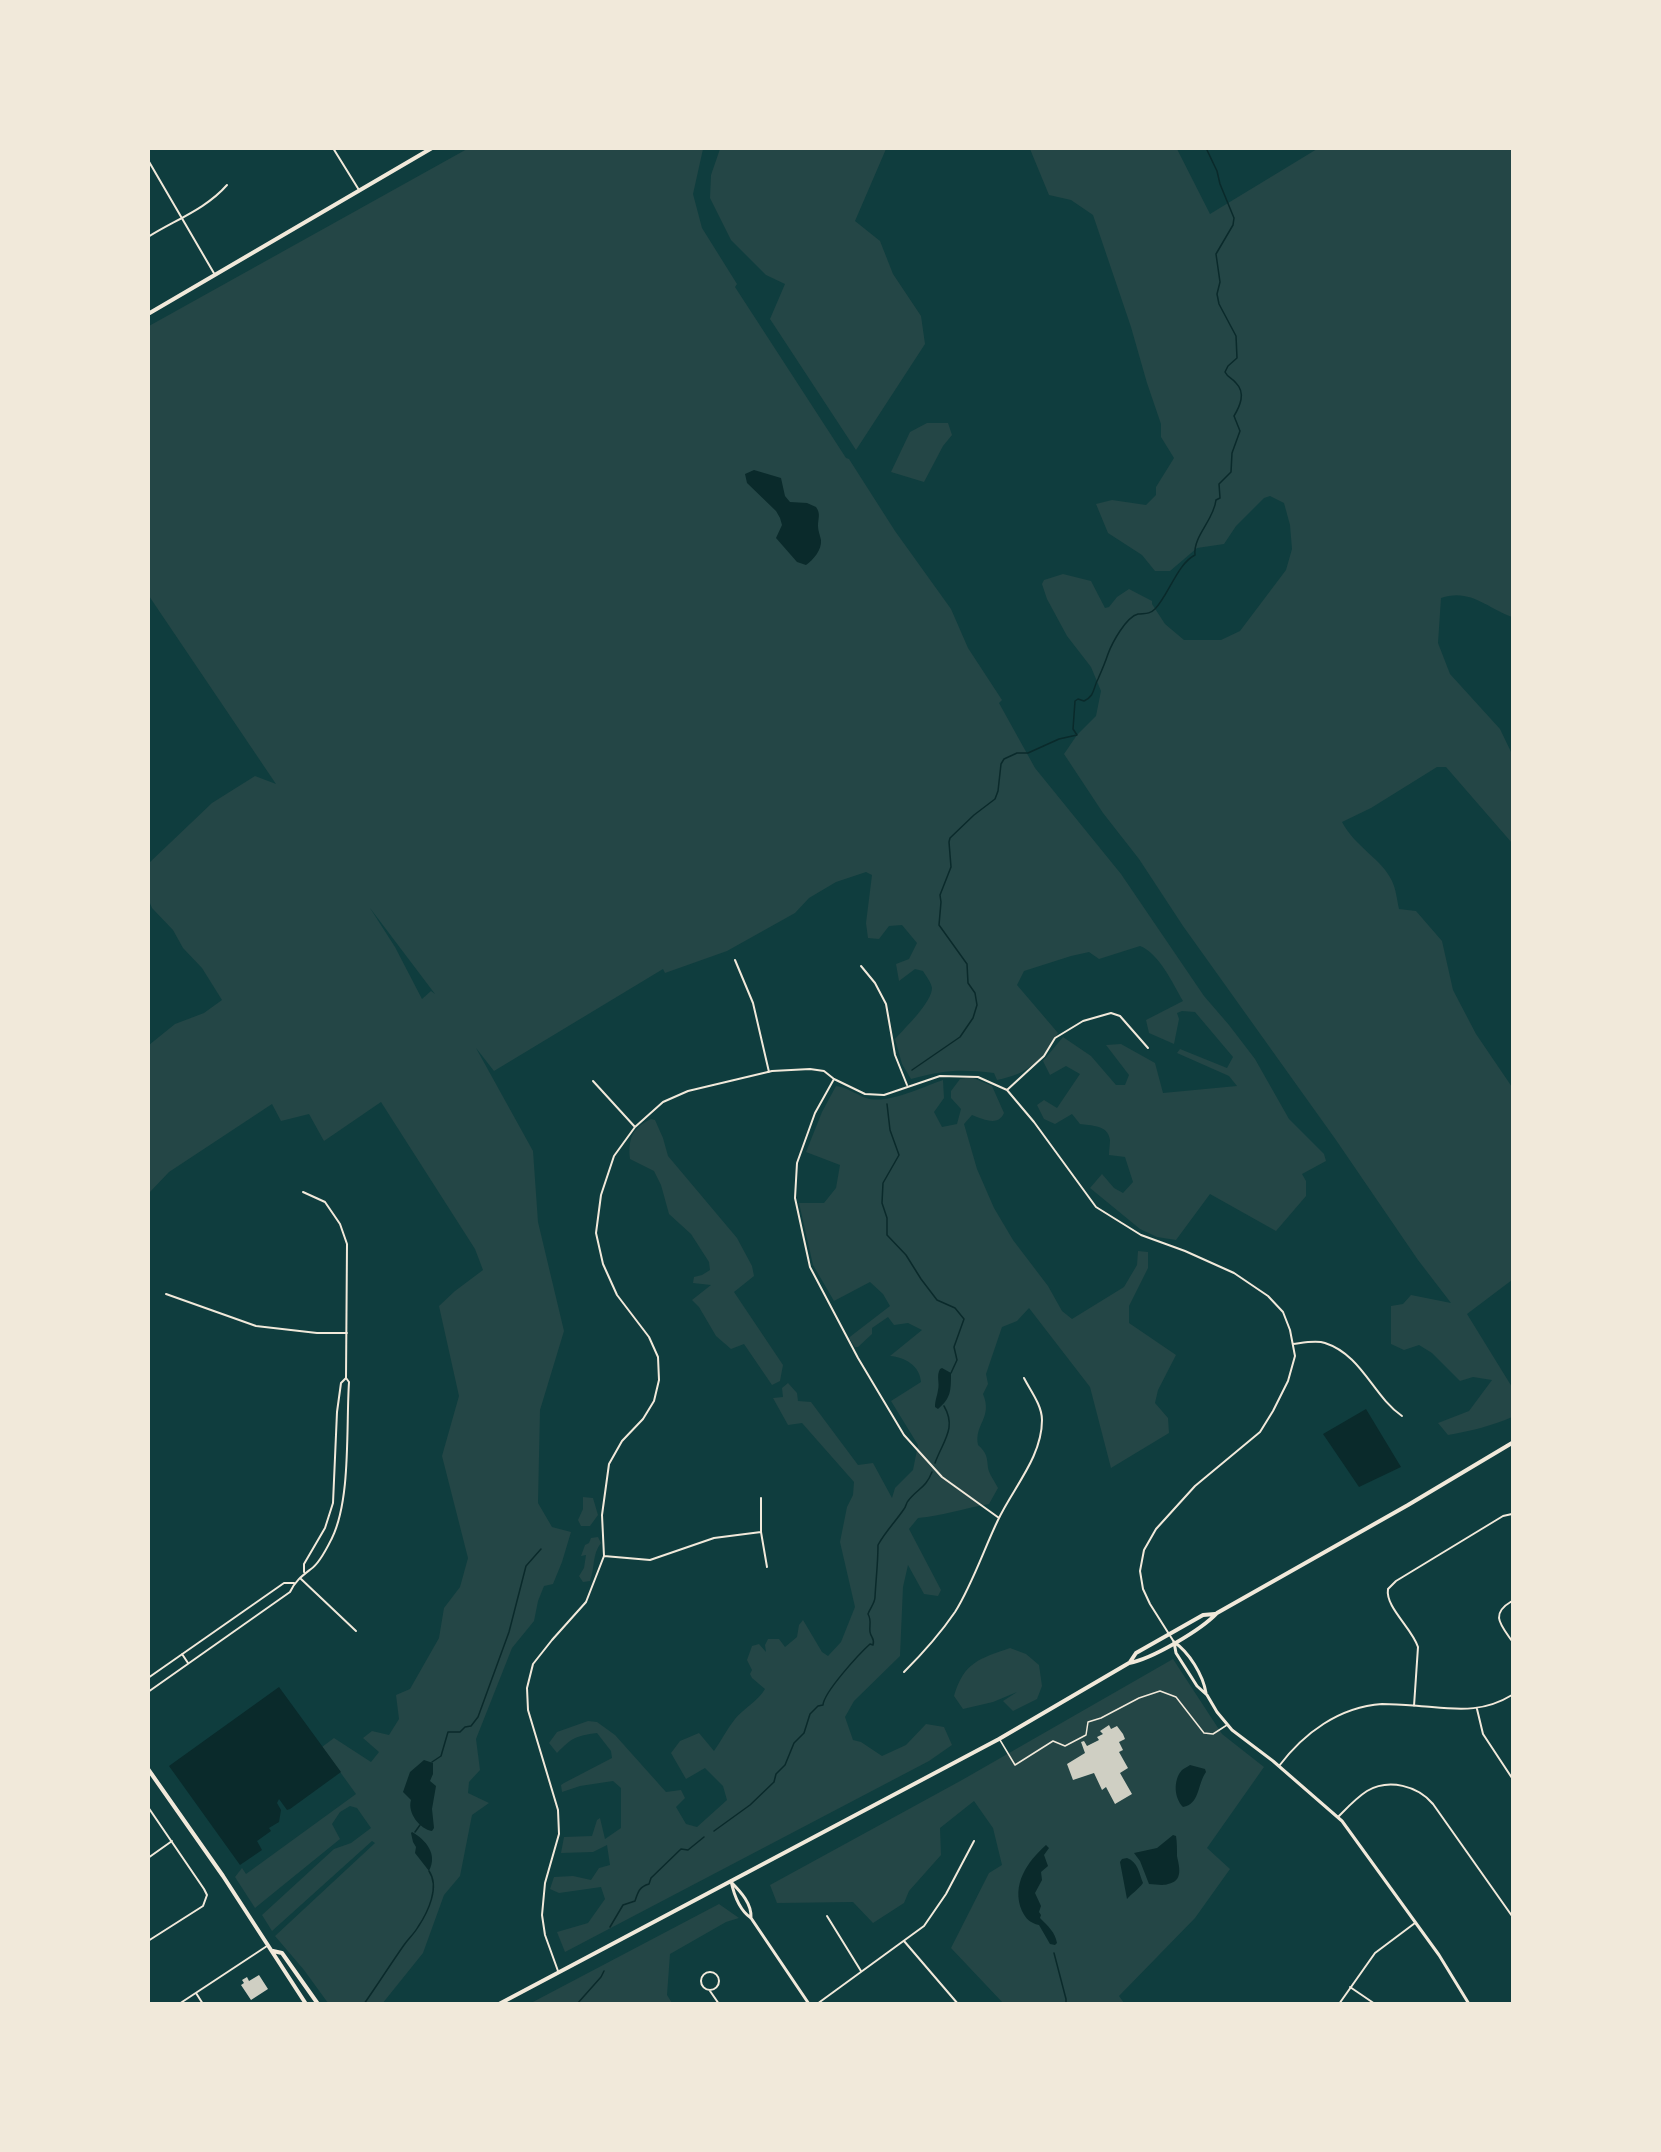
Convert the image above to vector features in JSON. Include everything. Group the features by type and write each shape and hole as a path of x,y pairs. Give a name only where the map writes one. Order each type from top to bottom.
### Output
{"main road":[{"path":"148,314 432,148"},
{"path":"1129,1663 1136,1653 1203,1616 1217,1613 1512,1443"},
{"path":"499,2004 999,1739 1129,1663 1140,1661 1207,1624 1217,1613"},
{"path":"148,1769 269,1945 276,1960 306,2004"},
{"path":"273,1951 282,1953 318,2004"}],"street":[{"path":"333,148 359,190"},
{"path":"148,160 216,276"},
{"path":"148,237 218,196 226,185"},
{"path":"735,960 753,1003 769,1072"},
{"path":"861,966 875,984 886,1004 895,1055 907,1085"},
{"path":"1007,1090 1044,1056 1055,1038 1083,1021 1111,1013 1120,1016 1148,1048"},
{"path":"559,1973 551,1956 542,1915 545,1883 559,1834 558,1810 528,1710 527,1688 533,1664 586,1602 604,1556 602,1515 609,1464 622,1440 643,1419 654,1401 659,1380 658,1357 649,1337 617,1295 603,1264 596,1233 601,1195 614,1156 635,1127 663,1102 688,1091 769,1072 810,1069 824,1071 834,1079 865,1094 884,1095 907,1085 940,1076 978,1077 1007,1090 1048,1140 1096,1207 1141,1236 1185,1251 1234,1273 1268,1296 1283,1312 1290,1330 1294,1356 1288,1381 1273,1411 1260,1432 1195,1486 1156,1529 1144,1550 1140,1571 1143,1589 1169,1635 1182,1648 1204,1682 1207,1695"},
{"path":"834,1079 815,1113 797,1163 795,1198 810,1267 858,1358 904,1435 942,1477 999,1518"},
{"path":"593,1081 635,1127"},
{"path":"148,1692 290,1592 294,1583 312,1569 325,1551 339,1520 344,1491 349,1382 346,1378 347,1244 340,1224 326,1202 303,1192"},
{"path":"166,1294 256,1326 317,1333 347,1333"},
{"path":"1293,1344 1324,1342 1348,1355 1370,1379 1388,1406 1402,1416"},
{"path":"304,1573 304,1564 325,1528 333,1503 337,1412 341,1383 346,1378"},
{"path":"904,1672 931,1645 956,1610 999,1518 1032,1459 1041,1433 1042,1417 1038,1403 1024,1378"},
{"path":"337,1412 347,1413"},
{"path":"761,1498 761,1532 767,1567"},
{"path":"1414,1706 1418,1647 1388,1600 1388,1589 1396,1581 1448,1549 1503,1516 1512,1514"},
{"path":"604,1556 650,1560 714,1538 761,1532"},
{"path":"300,1578 356,1631"},
{"path":"148,1678 284,1583 294,1583"},
{"path":"1512,1601 1503,1606 1499,1613 1501,1624 1512,1641"},
{"path":"1174,1642 1176,1653 1197,1686 1207,1695 1227,1724 1338,1817 1447,1967 1469,2004"},
{"path":"182,1654 188,1663"},
{"path":"1279,1766 1308,1734 1336,1717 1353,1710 1374,1705 1477,1709 1495,1704 1512,1695"},
{"path":"1477,1709 1483,1734 1512,1778"},
{"path":"1338,1817 1359,1798 1377,1787 1399,1785 1423,1794 1433,1804 1512,1916"},
{"path":"148,1807 207,1895 202,1906 148,1941"},
{"path":"148,1858 172,1841"},
{"path":"817,2004 924,1926 946,1894 974,1841"},
{"path":"731,1881 734,1896 745,1914 751,1918 809,2004"},
{"path":"731,1881 742,1894 752,1912 751,1918"},
{"path":"827,1916 861,1971"},
{"path":"1339,2004 1375,1953 1415,1923"},
{"path":"904,1941 958,2004"},
{"path":"179,2004 269,1945"},
{"path":"710,1990 717,1986 719,1980 715,1973 709,1971 703,1974 701,1983 704,1988 710,1990 719,2004"},
{"path":"1350,1987 1375,2004"},
{"path":"196,1993 203,2004"}],"lane":[{"path":"999,1739 1015,1765 1053,1741 1065,1746 1086,1735 1088,1722 1101,1718 1139,1698 1160,1691 1176,1697 1204,1733 1213,1734 1227,1724"}],"shaded area":[{"path":"467,149 703,149 693,194 702,228 737,284 735,287 846,458 849,459 895,531 951,609 968,648 1002,700 999,703 1035,768 1121,874 1204,996 1255,1059 1289,1119 1324,1154 1326,1161 1302,1174 1306,1181 1306,1196 1276,1231 1210,1194 1176,1240 1157,1237 1140,1229 1090,1188 1102,1174 1114,1188 1123,1193 1133,1182 1125,1157 1109,1155 1110,1140 1106,1131 1102,1128 1080,1124 1072,1114 1055,1124 1044,1119 1037,1105 1044,1100 1057,1108 1080,1074 1066,1066 1050,1075 1043,1061 1063,1037 1091,1056 1116,1085 1125,1085 1129,1075 1106,1045 1121,1044 1155,1063 1163,1093 1237,1086 1229,1076 1177,1053 1180,1049 1227,1068 1233,1057 1195,1012 1177,1013 1179,1019 1174,1044 1149,1033 1146,1020 1183,1001 1159,962 1140,946 1099,959 1089,952 1024,971 1017,985 1058,1033 1040,1058 1026,1070 997,1080 994,1073 971,1071 943,1072 911,1079 902,1064 895,1039 923,1007 932,988 923,971 915,969 899,981 896,964 909,959 917,943 902,925 889,926 879,939 868,938 866,923 872,875 866,872 836,882 809,898 795,913 727,951 665,973 663,969 494,1071 476,1048 533,1151 538,1222 564,1331 540,1410 538,1503 552,1527 571,1532 553,1584 544,1586 534,1621 512,1648 476,1739 480,1770 469,1782 468,1793 489,1803 472,1815 460,1876 444,1895 423,1953 382,2004 328,2003 275,1936 375,1843 372,1841 272,1931 262,1915 334,1849 351,1843 371,1828 357,1808 350,1806 340,1812 332,1824 340,1839 255,1908 235,1877 242,1868 246,1874 356,1794 322,1747 334,1738 371,1762 379,1752 363,1738 372,1731 389,1735 399,1719 396,1695 410,1689 439,1638 444,1608 460,1587 468,1558 442,1456 459,1396 439,1306 483,1270 475,1249 381,1102 324,1141 309,1114 281,1121 272,1104 169,1172 149,1193 149,1045 175,1024 204,1013 222,1000 202,968 183,948 173,930 152,908 149,901 149,863 212,803 255,776 276,784 149,596 149,326","holes":["370,908 435,994 431,991 422,999 395,947"]},
{"path":"720,149 886,149 855,221 880,241 893,274 921,316 925,344 856,450 770,319 785,284 766,275 731,240 710,198 711,175"},
{"path":"1030,149 1177,149 1210,214 1317,149 1512,149 1512,617 1470,597 1461,595 1441,598 1438,643 1450,674 1500,729 1512,754 1512,843 1446,767 1437,767 1371,808 1342,822 1354,839 1388,873 1399,909 1416,911 1442,941 1453,990 1476,1034 1512,1087 1512,1280 1467,1314 1512,1387 1512,1417 1481,1428 1448,1435 1438,1423 1469,1411 1492,1380 1473,1377 1460,1381 1432,1353 1419,1345 1404,1350 1391,1344 1391,1306 1403,1304 1411,1295 1451,1303 1418,1260 1336,1140 1183,926 1139,859 1103,813 1064,754 1077,735 1096,716 1101,691 1091,667 1067,636 1047,599 1042,584 1044,580 1063,574 1091,581 1105,608 1129,589 1152,601 1165,624 1184,640 1221,640 1240,631 1286,570 1292,549 1290,525 1284,503 1270,496 1264,498 1236,526 1224,544 1197,548 1170,571 1155,571 1142,555 1108,533 1096,504 1112,500 1146,505 1156,495 1156,487 1174,458 1161,437 1161,424 1093,215 1071,200 1049,195"},
{"path":"927,423 948,423 952,435 943,446 924,482 891,472 910,432"},
{"path":"754,470 781,478 785,496 790,502 807,503 818,509 821,544 806,565 797,562 776,538 782,525 780,518 776,511 747,483 745,474"},
{"path":"971,1077 992,1086 1004,1113 994,1121 972,1115 964,1124 977,1169 994,1208 1013,1240 1048,1286 1062,1311 1072,1319 1124,1287 1137,1265 1138,1251 1148,1252 1148,1268 1129,1306 1129,1323 1176,1355 1158,1390 1155,1403 1168,1418 1169,1433 1111,1468 1090,1387 1029,1308 1017,1321 1002,1327 986,1374 988,1384 983,1394 986,1409 977,1438 998,1488 989,1504 918,1518 909,1529 941,1590 938,1596 924,1594 908,1565 903,1587 900,1656 854,1701 845,1717 853,1740 861,1742 882,1756 906,1745 926,1724 944,1727 952,1745 929,1761 565,1952 557,1932 588,1923 605,1899 601,1887 559,1893 550,1889 554,1877 573,1876 591,1880 599,1868 610,1865 607,1845 593,1852 561,1853 564,1837 592,1836 597,1820 600,1818 605,1839 621,1828 621,1788 613,1781 580,1786 562,1792 561,1785 612,1758 611,1751 597,1733 574,1738 557,1753 549,1743 557,1732 588,1721 597,1722 615,1735 666,1792 681,1790 685,1798 676,1807 686,1824 697,1827 727,1800 723,1786 705,1768 686,1779 671,1753 680,1741 699,1733 714,1751 735,1719 762,1693 765,1689 752,1678 750,1674 752,1670 747,1660 752,1646 759,1644 766,1652 765,1645 768,1639 779,1639 785,1647 797,1637 799,1625 803,1620 822,1652 828,1656 841,1642 855,1607 840,1542 847,1507 853,1495 854,1482 802,1423 788,1425 773,1398 783,1397 782,1388 788,1383 797,1393 798,1401 811,1402 858,1465 873,1463 892,1498 895,1488 913,1470 918,1445 891,1401 921,1382 920,1376 911,1363 890,1356 922,1330 908,1323 894,1325 888,1317 872,1328 872,1334 858,1347 855,1347 849,1338 890,1306 883,1294 870,1282 834,1301 813,1265 799,1203 824,1203 836,1188 840,1165 806,1152 822,1112 836,1086 874,1100 905,1094 943,1080 944,1098 934,1112 942,1127 957,1124 961,1109 951,1098 951,1091 960,1079"},
{"path":"651,1119 655,1120 668,1156 737,1238 752,1266 754,1276 734,1292 783,1365 780,1381 772,1385 744,1344 731,1349 716,1336 699,1307 692,1300 711,1285 693,1283 694,1277 710,1270 709,1262 691,1234 669,1214 661,1185 654,1171 630,1159 631,1140 635,1130"},
{"path":"942,1368 951,1373 951,1385 948,1398 938,1409 935,1405 938,1374"},
{"path":"1366,1409 1401,1467 1359,1487 1323,1434"},
{"path":"583,1497 593,1498 598,1515 590,1526 581,1526 578,1520 583,1509"},
{"path":"598,1537 601,1543 596,1552 592,1576 590,1581 583,1582 579,1576 584,1568 586,1555 581,1556 585,1545 591,1538"},
{"path":"1010,1648 1026,1654 1039,1665 1042,1686 1037,1699 1013,1711 1003,1701 1017,1692 993,1702 963,1709 954,1696 968,1669 981,1659"},
{"path":"1173,1659 1222,1734 1264,1767 1207,1848 1230,1869 1195,1918 1119,1996 1124,2003 1003,2003 951,1948 989,1873 1002,1865 993,1828 974,1801 940,1828 941,1855 909,1891 904,1903 873,1923 853,1902 777,1903 770,1885 962,1780"},
{"path":"279,1687 341,1772 290,1809 287,1810 279,1799 277,1803 281,1810 279,1822 269,1828 271,1831 257,1841 262,1850 240,1865 169,1766"},
{"path":"424,1760 433,1763 433,1774 430,1781 436,1786 432,1809 434,1828 432,1831 427,1830 416,1820 411,1810 411,1800 403,1792 410,1772"},
{"path":"1190,1765 1205,1769 1206,1772 1195,1798 1183,1807 1176,1794 1176,1784 1179,1774"},
{"path":"412,1832 429,1848 432,1859 429,1871 415,1853 416,1847"},
{"path":"1173,1835 1176,1836 1178,1876 1176,1880 1166,1885 1149,1884 1140,1861 1134,1853 1157,1848"},
{"path":"1046,1845 1049,1848 1044,1855 1048,1866 1041,1872 1042,1880 1035,1893 1041,1906 1040,1918 1053,1932 1057,1943 1055,1945 1050,1944 1039,1925 1033,1923 1022,1911 1018,1892 1027,1866"},
{"path":"1127,1858 1136,1865 1143,1883 1127,1899 1120,1862"},
{"path":"719,1904 739,1918 726,1922 670,1954 667,1995 672,2003 531,2003"}],"building":[{"path":"1109,1725 1111,1729 1117,1726 1125,1739 1119,1742 1123,1750 1119,1752 1128,1768 1120,1773 1132,1794 1115,1804 1106,1787 1102,1790 1094,1773 1073,1780 1067,1764 1085,1753 1081,1742 1084,1741 1087,1746 1099,1740 1097,1737 1103,1734 1100,1731"},
{"path":"259,1975 268,1989 251,2000 241,1985 244,1983 242,1980 247,1977 249,1981"}],"waterway":[{"path":"912,1070 960,1037 973,1018 977,1005 975,993 968,983 967,964 939,925 940,895 951,867 950,838 995,799 1001,764 1004,759 1017,753 1028,753 1059,739 1077,735 1073,729 1075,701 1078,699 1084,701 1092,694 1110,649 1124,625 1133,616 1153,611 1183,565 1195,555 1197,541 1212,514 1216,500 1220,498 1219,484 1231,472 1232,453 1240,431 1234,416 1240,404 1241,391 1235,381 1225,372 1237,358 1236,336 1219,304 1217,294 1220,282 1216,254 1233,225 1234,218 1206,148"},
{"path":"887,1104 890,1130 899,1155 883,1183 882,1203 887,1218 887,1235 906,1255 937,1300 955,1308 964,1319 954,1347 957,1360 951,1373"},
{"path":"935,1463 949,1428 948,1414 944,1406"},
{"path":"714,1831 750,1805 774,1782 776,1774 785,1765 794,1743 804,1733 810,1714 818,1706 823,1705 829,1691 858,1656 870,1644 873,1645 868,1614 875,1599 878,1545 907,1502 924,1485 932,1472"},
{"path":"432,1762 441,1756 448,1732 460,1732 465,1727 471,1726 478,1717 509,1632 526,1566 541,1549"},
{"path":"415,1832 420,1825"},
{"path":"610,1927 623,1905 635,1901 641,1888 649,1884 651,1878 681,1849 688,1850 704,1837"},
{"path":"364,2004 425,1914 433,1892 432,1877 429,1871"},
{"path":"1054,1953 1066,2004"},
{"path":"577,2004 604,1971"}]}
